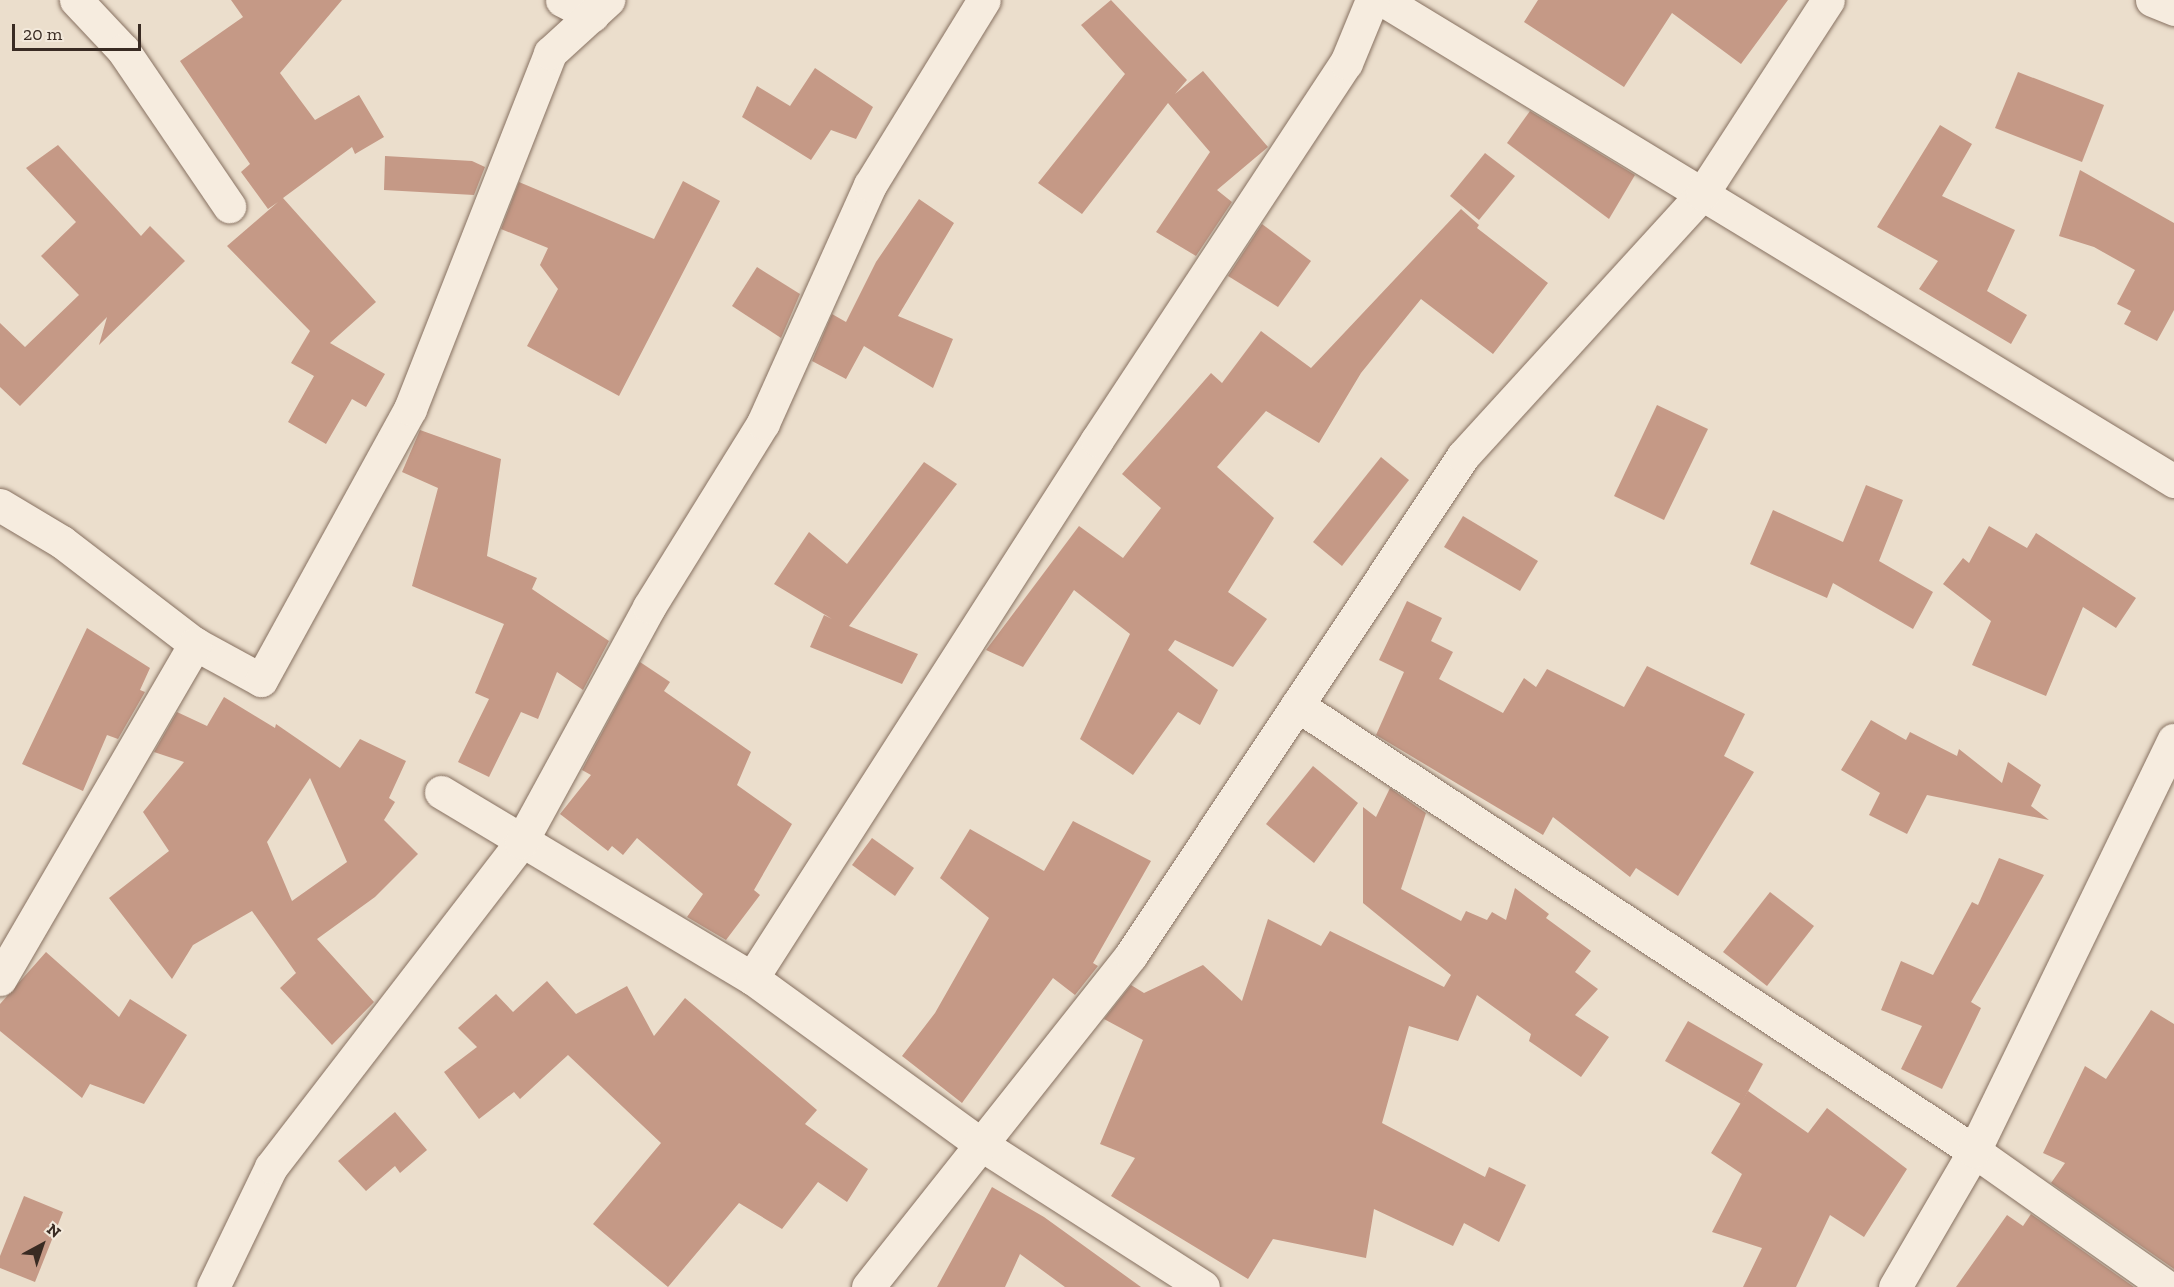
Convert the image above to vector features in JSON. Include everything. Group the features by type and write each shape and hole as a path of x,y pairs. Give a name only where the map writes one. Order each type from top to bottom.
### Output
{"street":[{"path":"76,0 123,50 229,206"},
{"path":"562,0 600,7"},
{"path":"213,1287 271,1167 520,842 649,607 763,423 870,185 984,0"},
{"path":"752,978 1097,440 1346,63 1372,0"},
{"path":"1383,0 2174,481"},
{"path":"868,1287 979,1143 1131,955 1463,456 1702,194 1828,0"},
{"path":"2152,0 2174,9"},
{"path":"0,505 62,542 195,644 261,680 410,409 550,53 600,7"},
{"path":"0,979 195,644"},
{"path":"1297,705 1974,1151 2167,1287"},
{"path":"1895,1287 1974,1151 2174,740"},
{"path":"441,792 520,842 752,978 979,1143 1203,1287"}],"building":[{"path":"231,0 342,0 280,73 315,120 359,95 384,137 355,154 352,147 283,198 376,302 330,343 385,374 366,407 352,399 326,444 288,422 314,376 291,363 310,331 227,246 278,202 268,209 241,172 250,164 180,61 243,17"},
{"path":"1111,0 1187,80 1175,94 1203,71 1268,147 1217,190 1232,202 1196,256 1156,232 1210,152 1168,103 1082,214 1038,183 1125,74 1081,25"},
{"path":"1538,0 1788,0 1741,64 1672,13 1624,87 1524,22"},
{"path":"815,68 873,107 856,139 831,130 811,160 742,117 757,86 790,106"},
{"path":"2018,72 2104,105 2082,162 1995,128"},
{"path":"1530,111 1635,175 1609,219 1507,143"},
{"path":"1940,125 1972,144 1942,196 2015,230 1987,291 2027,315 2011,344 1919,289 1938,261 1877,227"},
{"path":"58,145 141,236 150,226 185,261 99,345 107,317 20,406 0,387 0,323 25,347 79,295 41,256 76,222 26,168"},
{"path":"1485,153 1515,176 1479,220 1450,196"},
{"path":"385,156 472,161 485,167 474,195 384,190"},
{"path":"2080,170 2174,223 2174,310 2157,341 2124,324 2131,311 2117,304 2135,270 2094,247 2059,236"},
{"path":"683,181 720,201 619,396 527,346 558,289 540,265 548,248 501,229 519,182 654,239"},
{"path":"919,199 954,223 898,316 953,339 933,388 864,346 846,379 812,361 832,314 846,322 876,262"},
{"path":"1461,209 1479,225 1477,228 1548,283 1493,354 1421,299 1361,373 1319,443 1266,411 1217,467 1274,518 1228,592 1267,619 1233,667 1175,640 1168,650 1218,690 1200,725 1178,712 1133,775 1080,739 1130,634 1074,590 1023,667 986,650 1079,526 1123,558 1161,508 1122,474 1211,373 1222,383 1261,331 1311,368"},
{"path":"1262,224 1311,261 1278,307 1228,276"},
{"path":"757,267 800,294 781,338 732,306"},
{"path":"1657,405 1708,429 1664,520 1614,496"},
{"path":"420,430 501,459 487,556 537,578 532,589 609,641 583,690 557,672 538,719 521,712 489,777 458,762 489,699 475,693 504,624 412,586 438,488 402,472"},
{"path":"1381,457 1409,480 1342,566 1313,542"},
{"path":"924,462 957,484 849,626 918,654 902,684 810,647 824,615 832,619 774,584 809,532 847,564"},
{"path":"1866,485 1903,500 1879,561 1933,592 1913,629 1833,583 1827,598 1750,564 1773,510 1843,542"},
{"path":"1463,516 1538,561 1520,591 1444,547"},
{"path":"1989,526 2027,548 2036,533 2136,598 2116,628 2083,607 2046,696 1972,665 1991,621 1943,584 1963,558 1969,563"},
{"path":"1407,601 1442,618 1431,641 1453,652 1439,679 1503,713 1524,678 1536,687 1547,669 1624,707 1647,666 1745,714 1724,756 1754,772 1678,896 1636,868 1630,877 1553,817 1543,835 1376,735 1404,672 1379,660"},
{"path":"87,628 150,668 140,690 145,692 118,739 107,735 83,791 22,764"},
{"path":"640,662 670,682 664,691 751,752 737,785 792,824 754,890 760,895 726,940 687,917 703,894 637,838 623,855 612,846 608,851 560,814 591,775 582,770"},
{"path":"224,697 275,728 276,724 340,768 360,739 406,761 389,798 395,802 384,820 418,854 375,897 317,939 374,1002 332,1045 280,988 296,973 252,911 193,945 172,979 109,898 169,851 143,812 184,762 154,752 177,712 207,726","holes":["310,778 347,862 292,901 267,842"]},
{"path":"1871,720 1906,740 1910,732 1957,756 1959,749 2002,783 2008,762 2041,785 2031,806 2049,820 1927,795 1907,834 1869,815 1880,793 1841,770"},
{"path":"1313,766 1358,803 1314,863 1266,824"},
{"path":"1390,788 1426,813 1401,889 1461,921 1466,911 1487,920 1492,912 1506,920 1515,888 1549,914 1546,918 1591,951 1575,972 1598,989 1575,1015 1609,1037 1581,1077 1529,1041 1531,1034 1477,995 1458,1041 1409,1026 1382,1123 1485,1177 1489,1167 1526,1185 1499,1242 1464,1223 1453,1246 1374,1209 1366,1258 1273,1239 1248,1279 1111,1196 1135,1158 1100,1144 1143,1040 1104,1019 1131,985 1144,993 1203,965 1242,1001 1268,919 1321,946 1330,931 1444,987 1451,975 1363,903 1363,807 1376,817"},
{"path":"1073,821 1151,861 1093,963 1098,966 1075,995 1053,978 962,1103 902,1056 935,1013 989,918 940,878 970,829 1044,871"},
{"path":"872,838 914,868 895,896 852,865"},
{"path":"1999,858 2044,875 1971,1002 1981,1008 1942,1089 1901,1069 1922,1026 1881,1010 1901,961 1933,975 1972,902 1978,905"},
{"path":"1770,892 1814,926 1767,986 1723,952"},
{"path":"46,952 119,1017 130,999 187,1035 144,1104 90,1084 82,1098 0,1031 0,1004"},
{"path":"547,981 576,1014 627,986 654,1036 685,998 817,1110 805,1124 868,1169 847,1202 818,1182 782,1229 739,1203 668,1287 593,1224 661,1143 568,1055 520,1099 514,1092 479,1119 444,1072 477,1047 458,1028 496,994 513,1012"},
{"path":"2151,1010 2174,1024 2174,1269 2051,1183 2065,1163 2043,1153 2085,1066 2106,1079"},
{"path":"1688,1021 1763,1064 1741,1104 1665,1061"},
{"path":"1748,1091 1808,1133 1827,1108 1907,1169 1864,1237 1830,1215 1796,1287 1743,1287 1762,1248 1712,1232 1742,1174 1711,1153"},
{"path":"395,1112 427,1150 400,1173 395,1166 366,1191 338,1161"},
{"path":"992,1187 1044,1217 1141,1287 1065,1287 1020,1254 1005,1287 937,1287"},
{"path":"24,1196 63,1212 35,1282 0,1268 0,1256"},
{"path":"2031,1214 2134,1287 1956,1287 2007,1215 2023,1226"}]}
